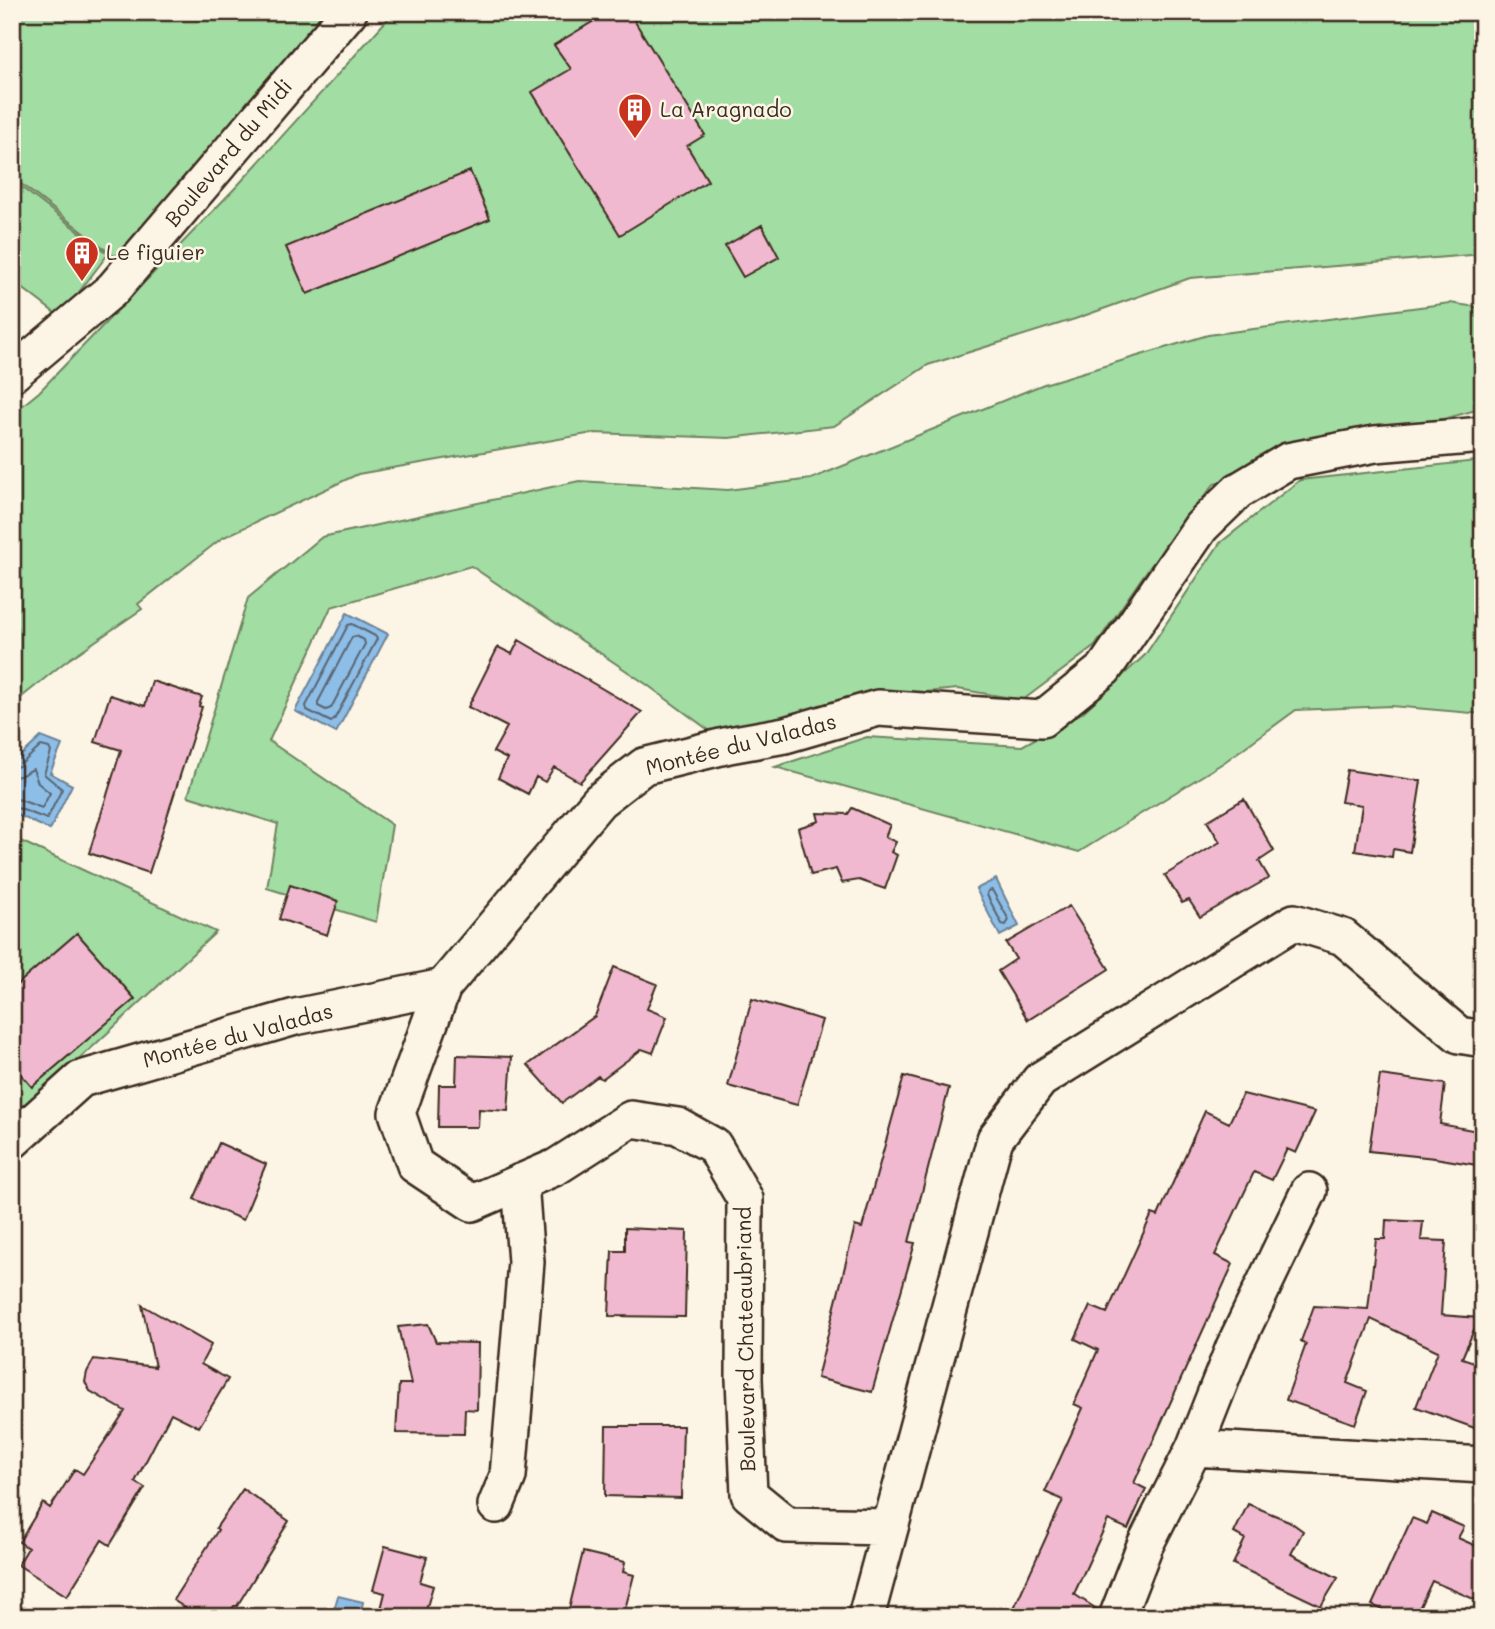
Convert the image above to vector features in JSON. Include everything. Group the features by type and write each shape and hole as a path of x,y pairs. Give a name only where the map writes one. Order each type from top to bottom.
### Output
{"street":[{"name":"Boulevard du Midi","path":"12,374 113,289 349,12"},
{"name":"Montée du Valadas","path":"12,1142 81,1079 295,1017 443,987 599,801 644,766 729,745 785,735 878,708 1042,719 1104,669 1201,527 1238,491 1288,461 1375,444 1483,435"},
{"path":"866,1617 995,1139 1040,1080 1294,922 1343,937 1459,1035 1483,1039"},
{"name":"Boulevard Chateaubriand","path":"443,987 397,1113 415,1165 472,1203 556,1167 631,1119 678,1126 713,1146 745,1199 744,1379 749,1494 787,1525 890,1527"},
{"path":"496,1505 509,1476 526,1262 520,1182"},
{"path":"1117,1617 1145,1545 1194,1448 1234,1347 1309,1191"},
{"path":"1194,1448 1483,1465"}],"green space":[{"path":"12,12 327,12 118,259 12,177"},
{"path":"394,12 1483,12 1483,254 1190,278 1075,319 928,365 834,426 729,438 593,433 358,474 222,538 138,604 142,609 65,662 12,705 12,414 39,392 238,185"},
{"path":"12,180 108,254 60,317 12,280"},
{"path":"1450,303 1483,308 1483,408 1214,484 1143,576 1095,646 1023,700 958,689 839,700 729,745 646,684 471,566 331,607 269,741 392,825 376,922 267,888 278,824 188,796 248,598 322,537 579,481 728,490 811,479 1044,384 1208,335"},
{"path":"1476,461 1483,499 1483,714 1391,706 1296,710 1223,763 1079,852 775,767 867,737 1022,746 1082,713 1145,655 1220,543 1300,480"},
{"path":"12,837 216,932 12,1122"}],"water":[{"path":"347,613 388,634 336,733 295,711"},
{"path":"41,737 62,745 50,773 72,785 50,830 12,812 12,764"},
{"path":"996,879 1019,926 1000,936 976,889"},
{"path":"338,1596 363,1602 360,1617 332,1617"}],"building":[{"path":"609,12 629,12 705,135 687,146 708,181 620,235 532,92 571,69 554,45"},
{"path":"470,171 490,219 307,294 286,247"},
{"path":"762,225 779,257 743,277 725,246"},
{"path":"519,640 642,712 580,782 554,767 545,782 536,777 528,794 498,778 507,759 493,752 507,727 468,707 498,647 512,654"},
{"path":"152,681 202,697 199,706 202,707 149,873 89,853 121,750 95,742 110,695 145,706"},
{"path":"1347,770 1421,781 1410,852 1393,849 1392,857 1355,851 1362,805 1341,802"},
{"path":"1244,799 1274,851 1259,861 1269,878 1200,917 1189,900 1182,903 1165,875 1220,842 1207,821"},
{"path":"852,808 890,825 885,837 896,842 891,852 897,855 885,889 859,880 842,883 836,869 811,875 798,828 819,821 817,813 848,814"},
{"path":"290,885 338,901 327,935 279,919"},
{"path":"1069,906 1109,969 1028,1020 998,971 1016,959 1006,943"},
{"path":"77,933 135,999 32,1087 12,1064 12,989"},
{"path":"614,967 657,984 647,1009 667,1017 653,1053 642,1049 602,1079 598,1076 562,1103 528,1065 595,1016"},
{"path":"752,999 822,1020 797,1105 728,1086"},
{"path":"457,1055 512,1057 508,1111 479,1109 478,1127 438,1127 439,1085 456,1085"},
{"path":"1380,1075 1445,1084 1440,1124 1483,1132 1483,1166 1369,1151"},
{"path":"904,1076 949,1088 909,1242 915,1243 872,1392 817,1378 855,1226 862,1228"},
{"path":"1243,1094 1315,1112 1296,1153 1287,1149 1272,1180 1254,1172 1215,1255 1233,1264 1134,1483 1146,1489 1128,1529 1108,1520 1074,1594 1098,1610 1097,1617 1033,1617 1014,1608 1063,1500 1045,1492 1083,1408 1074,1404 1098,1350 1075,1339 1090,1306 1107,1313 1152,1214 1158,1216 1205,1111 1229,1123"},
{"path":"219,1143 266,1164 243,1220 194,1199"},
{"path":"1386,1220 1423,1222 1421,1240 1446,1241 1441,1315 1479,1318 1462,1358 1483,1365 1483,1431 1416,1407 1438,1351 1371,1319 1347,1383 1367,1391 1355,1424 1286,1400 1306,1344 1301,1341 1314,1306 1368,1309 1376,1239 1385,1239"},
{"path":"625,1228 687,1231 685,1317 609,1316 612,1251 625,1251"},
{"path":"142,1305 211,1345 201,1364 228,1379 199,1427 171,1413 135,1482 145,1488 110,1545 102,1540 67,1596 18,1565 28,1548 19,1542 43,1503 50,1508 75,1469 83,1474 125,1411 90,1391 85,1382 94,1359 155,1367"},
{"path":"428,1324 436,1342 478,1343 477,1410 465,1409 464,1434 396,1433 399,1384 411,1384 398,1327"},
{"path":"606,1426 683,1426 681,1498 605,1496"},
{"path":"243,1489 289,1521 237,1606 234,1606 227,1617 199,1617 173,1600"},
{"path":"1248,1504 1289,1521 1303,1531 1291,1554 1338,1578 1321,1606 1233,1564 1245,1539 1234,1533"},
{"path":"1432,1513 1464,1527 1458,1538 1483,1549 1483,1603 1432,1581 1415,1617 1399,1617 1372,1605 1412,1518 1427,1524"},
{"path":"385,1546 427,1557 420,1582 433,1586 424,1617 379,1617 385,1593 373,1590"},
{"path":"583,1552 625,1562 623,1572 634,1575 623,1617 567,1617"}],"place":[{"name":"La Aragnado","path":"635,140"},
{"name":"Le figuier","path":"82,283"}]}
